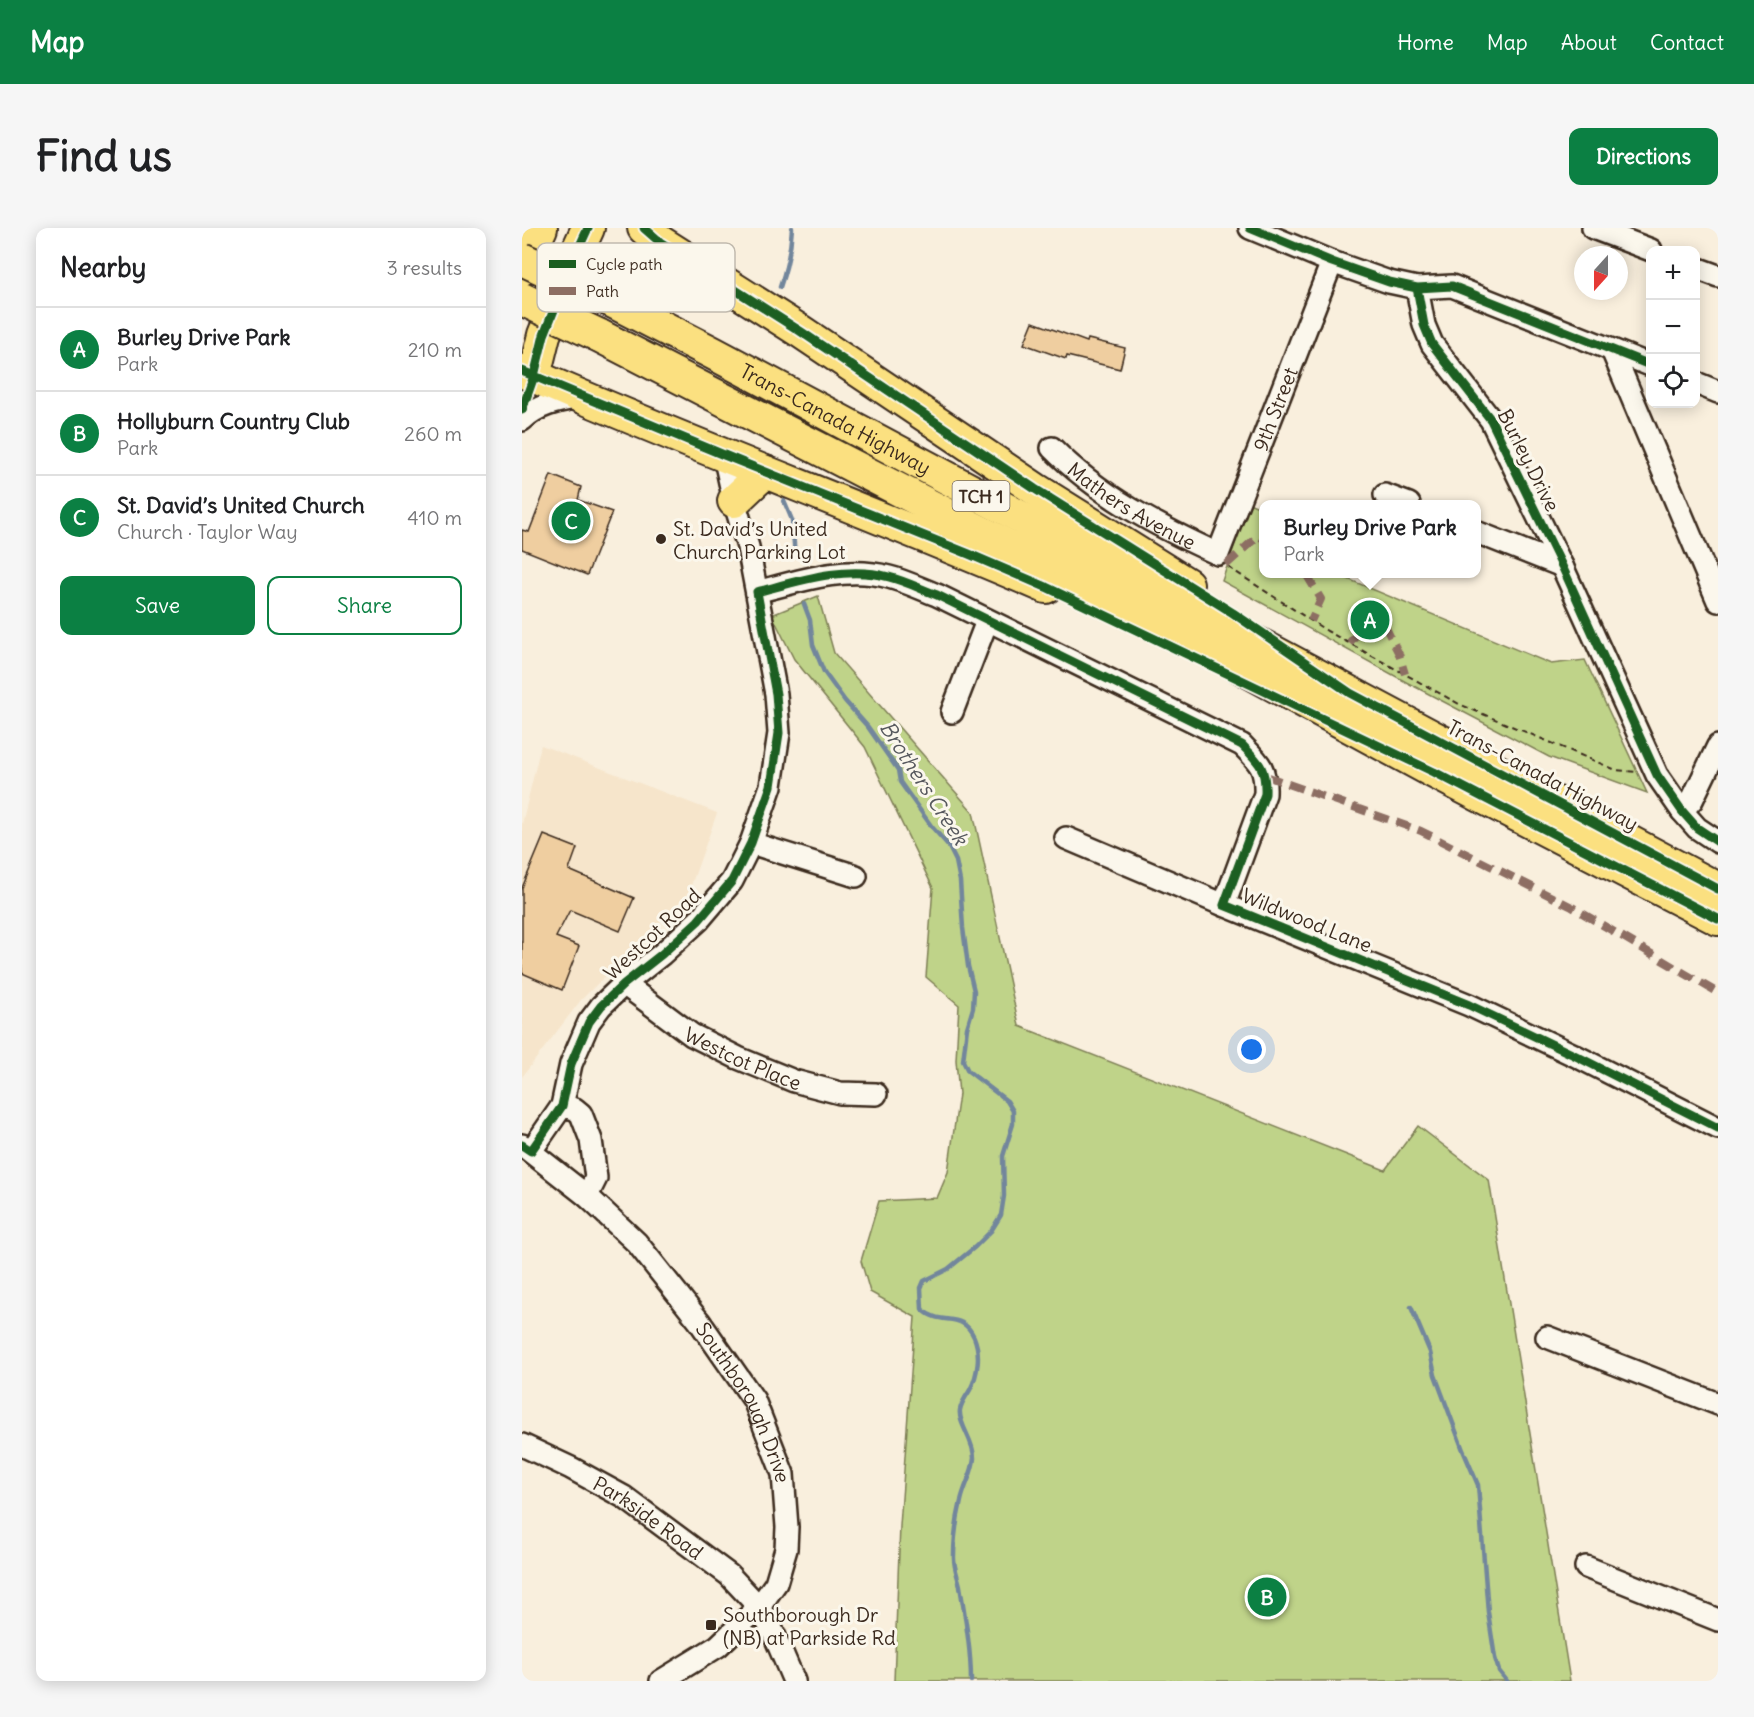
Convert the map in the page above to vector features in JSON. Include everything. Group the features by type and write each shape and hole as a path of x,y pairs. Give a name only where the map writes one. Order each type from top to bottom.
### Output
{"highway":[{"path":"621,228 650,243"},
{"path":"644,228 662,243"},
{"path":"522,269 537,237"},
{"path":"735,289 1035,489 1233,613 1350,693"},
{"name":"Trans-Canada Highway","path":"522,299 537,306"},
{"name":"Trans-Canada Highway","path":"549,312 1195,642 1434,771 1718,919"},
{"path":"531,369 552,312"},
{"name":"Trans-Canada Highway","path":"633,312 1718,889"},
{"path":"531,369 581,396 1046,587 1434,771"},
{"path":"531,369 706,431 713,436 724,455"},
{"path":"734,501 765,472"}],"street":[{"path":"1250,228 1332,262 1389,282 1417,288 1452,286 1646,363"},
{"path":"1593,228 1646,248"},
{"name":"9th Street","path":"1218,554 1332,262"},
{"path":"1700,270 1718,276"},
{"name":"Burley Drive","path":"1417,288 1424,325 1432,344 1491,420 1562,566 1657,775 1682,811"},
{"path":"1612,350 1718,601"},
{"path":"522,410 531,369"},
{"path":"1700,385 1718,392"},
{"path":"522,420 543,406 581,396"},
{"name":"Mathers Avenue","path":"1052,448 1072,469 1105,492 1183,538 1218,554"},
{"name":"Westcot Road","path":"527,1148 562,1106 571,1064 589,1022 601,1006 698,921 732,882 751,843 771,786 779,733 776,694 748,547 734,501 724,455"},
{"path":"1385,495 1398,500"},
{"path":"1481,534 1562,566"},
{"name":"Wildwood Lane","path":"757,592 816,577 853,572 888,576 937,595 1242,745 1258,761 1266,776 1265,795 1224,905"},
{"path":"952,712 987,621"},
{"path":"1718,746 1692,800 1682,811 1697,828 1718,842"},
{"name":"Wildwood Lane","path":"1066,838 1468,1005 1574,1055 1718,1128"},
{"path":"751,843 856,876"},
{"name":"Westcot Place","path":"624,984 692,1035 738,1059 794,1081 828,1090 840,1093 876,1094"},
{"path":"562,1106 575,1109 581,1114 591,1140 596,1178 587,1196"},
{"name":"Southborough Drive","path":"527,1148 587,1196 637,1243 699,1321 754,1400 783,1474 787,1527 786,1549 776,1583 759,1607 718,1646 661,1681"},
{"path":"1547,1337 1718,1404"},
{"name":"Parkside Road","path":"522,1445 624,1497 729,1575 759,1607 773,1632 794,1681"},
{"path":"1586,1567 1718,1620"}],"path":[{"path":"1218,554 1230,570 1327,631 1459,704 1616,770 1657,775"}],"shaded area":[{"path":"541,745 717,813 688,894 581,1000 522,1077 522,824"}],"green space":[{"path":"1249,503 1259,507 1259,578 1346,578 1551,664 1585,660 1647,793 1549,757 1222,581"},
{"path":"818,596 834,653 973,812 1019,1026 1385,1170 1418,1126 1489,1180 1570,1681 894,1681 900,1526 915,1317 870,1292 861,1261 879,1201 937,1198 948,1172 959,1094 956,1060 959,1005 926,977 933,888 865,747 794,659 772,615"}],"building":[{"path":"1033,322 1087,342 1088,339 1125,348 1120,369 1067,356 1066,359 1024,344"},
{"path":"551,475 581,487 578,500 612,512 587,575 522,549 522,530 529,532"},
{"path":"544,835 577,848 569,870 634,898 620,931 570,910 556,937 579,946 562,990 522,973 522,888"}],"waterway":[{"name":"Brothers Creek","path":"780,287 788,258 792,228"},
{"name":"Brothers Creek","path":"784,501 792,520 795,556"},
{"name":"Brothers Creek","path":"804,604 810,620 813,645 824,672 868,727 898,770 900,782 932,827 948,845 956,861 968,966 974,991 963,1061 968,1071 1007,1101 1013,1111 1013,1124 1003,1156 1004,1196 1001,1215 991,1231 975,1247 948,1269 924,1281 921,1288 922,1309 929,1315 963,1323 974,1337 977,1350 978,1364 975,1377 960,1410 961,1421 972,1445 974,1458 962,1495 955,1535 954,1559 967,1633 971,1681"},
{"path":"1411,1307 1430,1352 1435,1375 1478,1485 1488,1612 1495,1658 1499,1671 1507,1681"}],"marked path":[{"path":"1226,565 1259,536"},
{"path":"1308,578 1321,599 1311,621"},
{"path":"1349,643 1370,620 1383,622 1399,654 1405,674"},
{"path":"1266,776 1421,831 1572,907 1718,993"}],"cycle path":[{"path":"581,243 588,228"},
{"path":"644,228 662,243"},
{"path":"1250,228 1332,262 1389,282 1417,288 1452,286 1646,363"},
{"path":"1417,288 1424,325 1432,344 1491,420 1562,566 1657,775 1697,828 1718,842"},
{"path":"735,290 1035,489 1233,613 1350,693 1718,889"},
{"path":"522,410 553,312"},
{"path":"522,371 1046,587 1434,772 1718,919"},
{"path":"522,1145 531,1151 562,1106 571,1064 589,1022 601,1006 698,921 732,881 751,843 771,786 779,733 776,694 757,592 806,579 856,573 889,577 937,595 1242,745 1261,767 1265,794 1224,905 1469,1005 1718,1128"}],"place":[{"name":"St. David’s United Church","path":"571,521"},
{"name":"St. David’s United Church Parking Lot","path":"661,539"},
{"name":"Burley Drive Park","path":"1370,620"},
{"name":"Hollyburn Country Club","path":"1267,1597"},
{"name":"Southborough Dr (NB) at Parkside Rd","path":"711,1625"}]}
